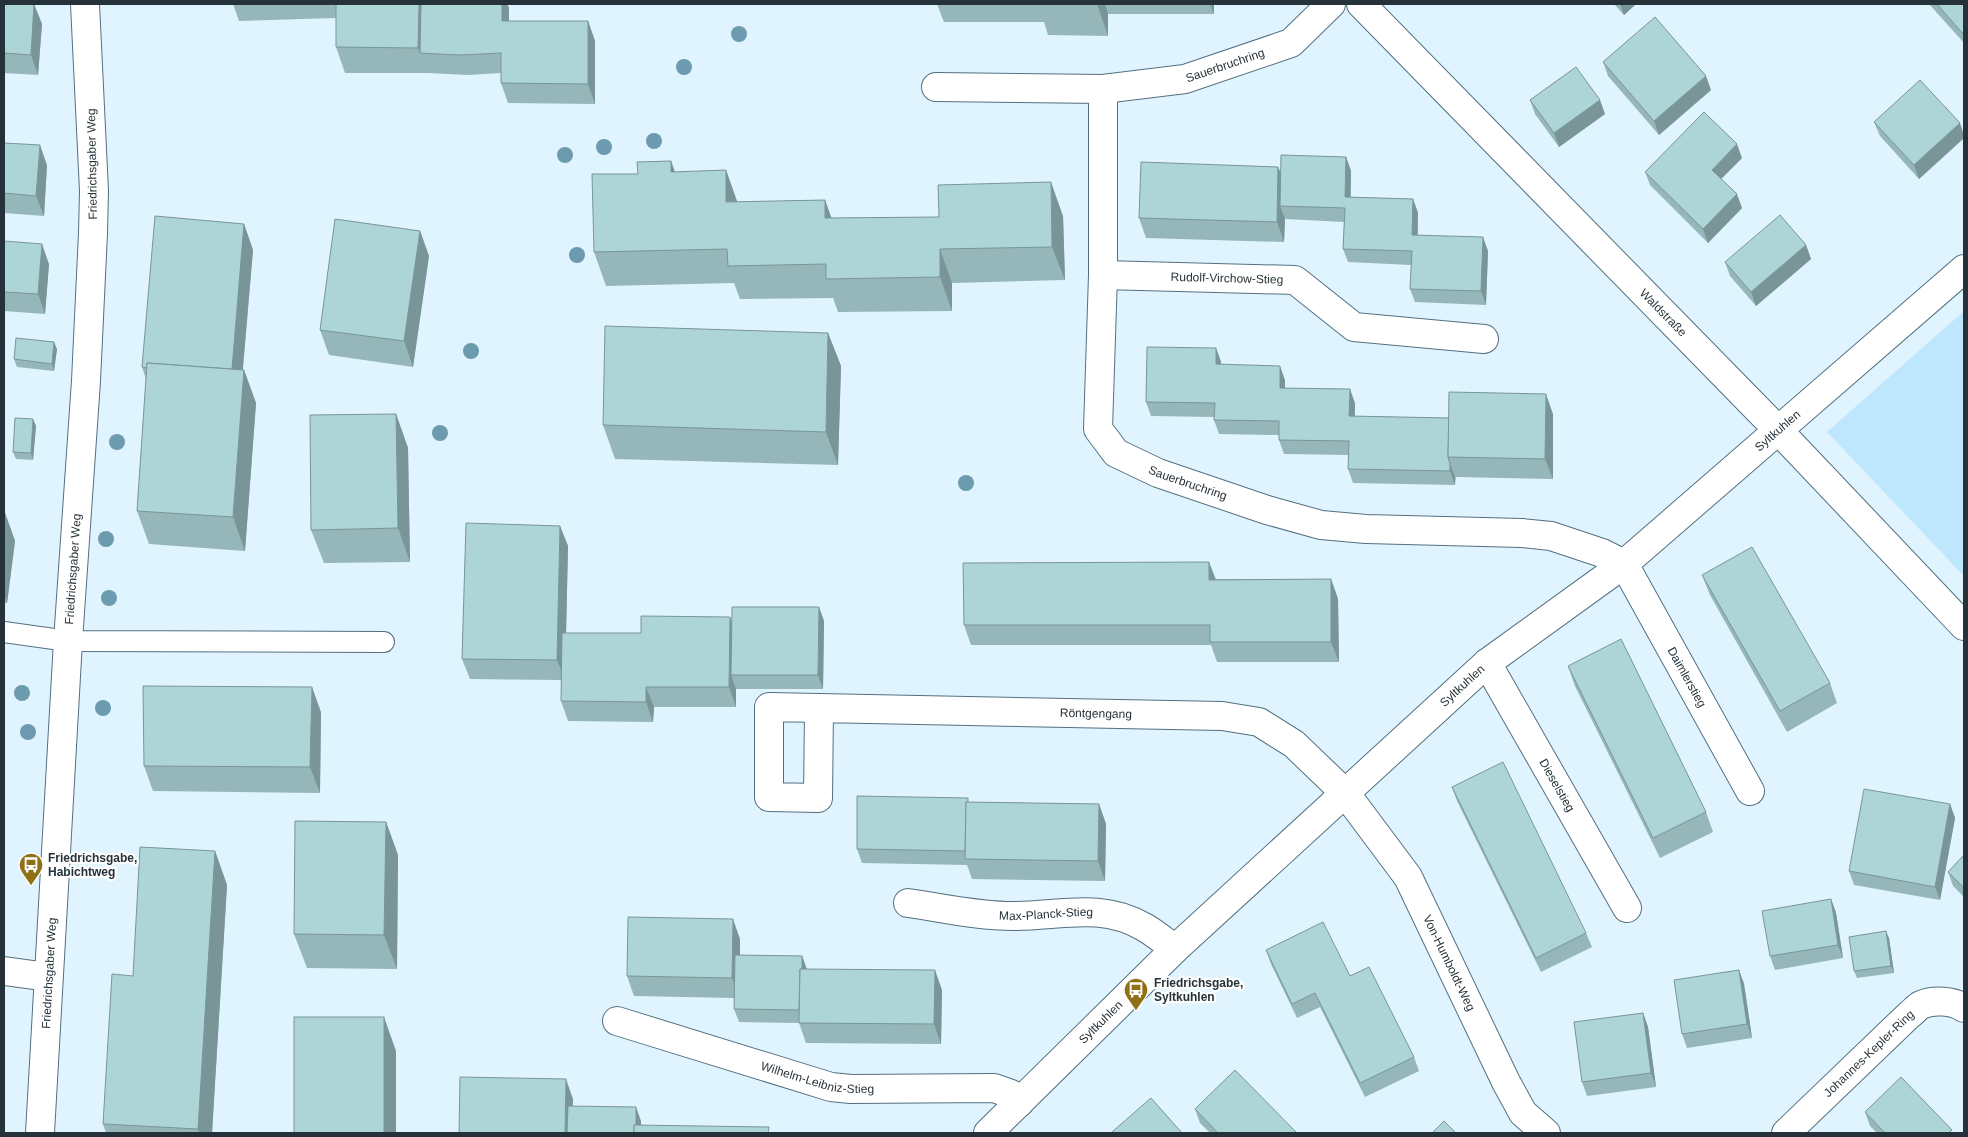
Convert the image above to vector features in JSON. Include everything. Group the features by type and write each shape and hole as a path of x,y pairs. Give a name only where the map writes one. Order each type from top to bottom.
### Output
{"street":[{"name":"Friedrichsgaber Weg","path":"40,1133 68,641 86,381 93,216 94,190 86,4"},
{"name":"Sauerbruchring","path":"936,87 1102,89 1184,79 1291,43 1331,4"},
{"name":"Waldstraße","path":"1361,4 1778,430 1964,626"},
{"name":"Sauerbruchring","path":"1102,89 1103,275 1098,429 1116,453 1158,473 1267,510 1321,524 1366,529 1522,533 1551,536 1602,553 1624,564"},
{"name":"Syltkuhlen","path":"988,1133 1175,949 1487,663 1624,564 1964,270"},
{"name":"Rudolf-Virchow-Stieg","path":"1103,275 1296,280 1354,327 1484,340"},
{"name":"Daimlerstieg","path":"1624,564 1750,792"},
{"name":"Dieselstieg","path":"1487,663 1627,908"},
{"name":"Röntgengang","path":"819,709 1222,716 1260,722 1294,744 1346,794"},
{"name":"Von-Humboldt-Weg","path":"1346,794 1408,878 1506,1082 1523,1113 1546,1133"},
{"name":"Max-Planck-Stieg","path":"908,903 979,914 1013,916 1105,912 1132,920 1146,927 1175,949"},
{"path":"4,971 48,977"},
{"name":"Johannes-Kepler-Ring","path":"1786,1133 1909,1015 1922,1005 1939,1001 1960,1005 1964,1008"},
{"name":"Wilhelm-Leibniz-Stieg","path":"617,1021 832,1087 851,1089 994,1088 1011,1094 1019,1103"}],"lane":[{"path":"4,632 68,641 384,642"}],"shaded area":[{"path":"1964,311 1964,576 1827,432"}],"building":[{"path":"4,4 34,4 31,55 4,53"},
{"path":"336,4 419,4 418,48 336,47"},
{"path":"421,4 502,4 502,21 588,21 588,84 501,83 501,53 460,55 420,53"},
{"path":"1937,4 1964,4 1964,35"},
{"path":"1655,17 1706,76 1654,121 1603,62"},
{"path":"1576,67 1600,100 1554,133 1530,100"},
{"path":"1920,80 1960,123 1914,165 1874,122"},
{"path":"1704,112 1737,144 1712,170 1737,194 1703,229 1645,172"},
{"path":"4,143 40,145 36,196 4,193"},
{"path":"1281,155 1346,157 1345,197 1413,199 1412,235 1483,237 1481,291 1410,289 1412,251 1343,249 1345,208 1280,206"},
{"path":"671,161 671,172 726,170 726,202 825,200 825,218 939,217 938,185 1051,182 1052,247 940,249 940,277 826,279 826,264 728,266 727,249 594,252 592,174 638,174 637,162"},
{"path":"1141,162 1278,167 1277,222 1139,218"},
{"path":"1780,215 1806,245 1751,292 1725,262"},
{"path":"155,216 244,224 232,369 147,363 147,368 142,367"},
{"path":"335,219 420,231 404,341 320,330"},
{"path":"4,241 42,244 38,294 4,292"},
{"path":"605,326 828,333 826,432 603,425"},
{"path":"16,338 54,342 52,364 14,359"},
{"path":"1147,347 1216,348 1216,364 1280,366 1280,388 1350,389 1349,416 1449,418 1448,457 1450,471 1348,469 1349,441 1279,440 1279,421 1214,420 1215,403 1146,402"},
{"path":"147,363 244,370 233,517 137,511"},
{"path":"1449,392 1546,394 1545,459 1448,457"},
{"path":"396,414 398,528 311,530 310,415"},
{"path":"15,418 33,419 31,453 13,452"},
{"path":"466,523 560,526 557,660 462,659"},
{"path":"1752,547 1830,683 1780,711 1702,575"},
{"path":"1209,562 1209,580 1331,579 1331,642 1210,642 1210,625 964,625 963,563"},
{"path":"732,607 819,607 818,675 731,675"},
{"path":"641,616 730,617 729,687 646,687 646,702 561,701 562,633 641,633"},
{"path":"1621,639 1706,812 1653,838 1568,666"},
{"path":"143,686 312,687 310,767 144,766"},
{"path":"1503,762 1586,933 1536,958 1452,787"},
{"path":"1864,789 1950,804 1935,887 1849,871"},
{"path":"857,796 968,798 968,802 966,802 965,851 857,849"},
{"path":"966,802 1099,804 1098,861 965,859"},
{"path":"295,821 386,822 384,935 294,934"},
{"path":"140,847 215,851 198,1129 103,1124 112,974 133,976"},
{"path":"1964,855 1964,888 1948,872"},
{"path":"1831,899 1838,945 1770,956 1762,911"},
{"path":"628,917 733,919 732,978 627,976"},
{"path":"1323,922 1350,976 1369,967 1414,1057 1360,1083 1315,993 1292,1004 1266,950"},
{"path":"1886,931 1891,966 1854,971 1849,937"},
{"path":"735,955 802,956 799,1010 734,1009"},
{"path":"800,969 935,970 934,1024 799,1023"},
{"path":"1739,970 1747,1024 1682,1034 1674,980"},
{"path":"1643,1013 1651,1073 1582,1082 1574,1022"},
{"path":"294,1017 384,1017 384,1133 294,1133"},
{"path":"1235,1070 1297,1133 1218,1133 1195,1109"},
{"path":"460,1077 566,1079 565,1133 459,1133"},
{"path":"1901,1077 1952,1130 1948,1133 1885,1133 1865,1112"},
{"path":"1151,1098 1182,1133 1112,1132"},
{"path":"568,1106 636,1107 634,1133 567,1133"},
{"path":"1444,1121 1456,1133 1432,1133"},
{"path":"634,1125 769,1127 768,1133 634,1133"}],"place":[{"name":"Friedrichsgabe, Habichtweg","path":"31,886"},
{"name":"Friedrichsgabe, Syltkuhlen","path":"1136,1011"}]}
